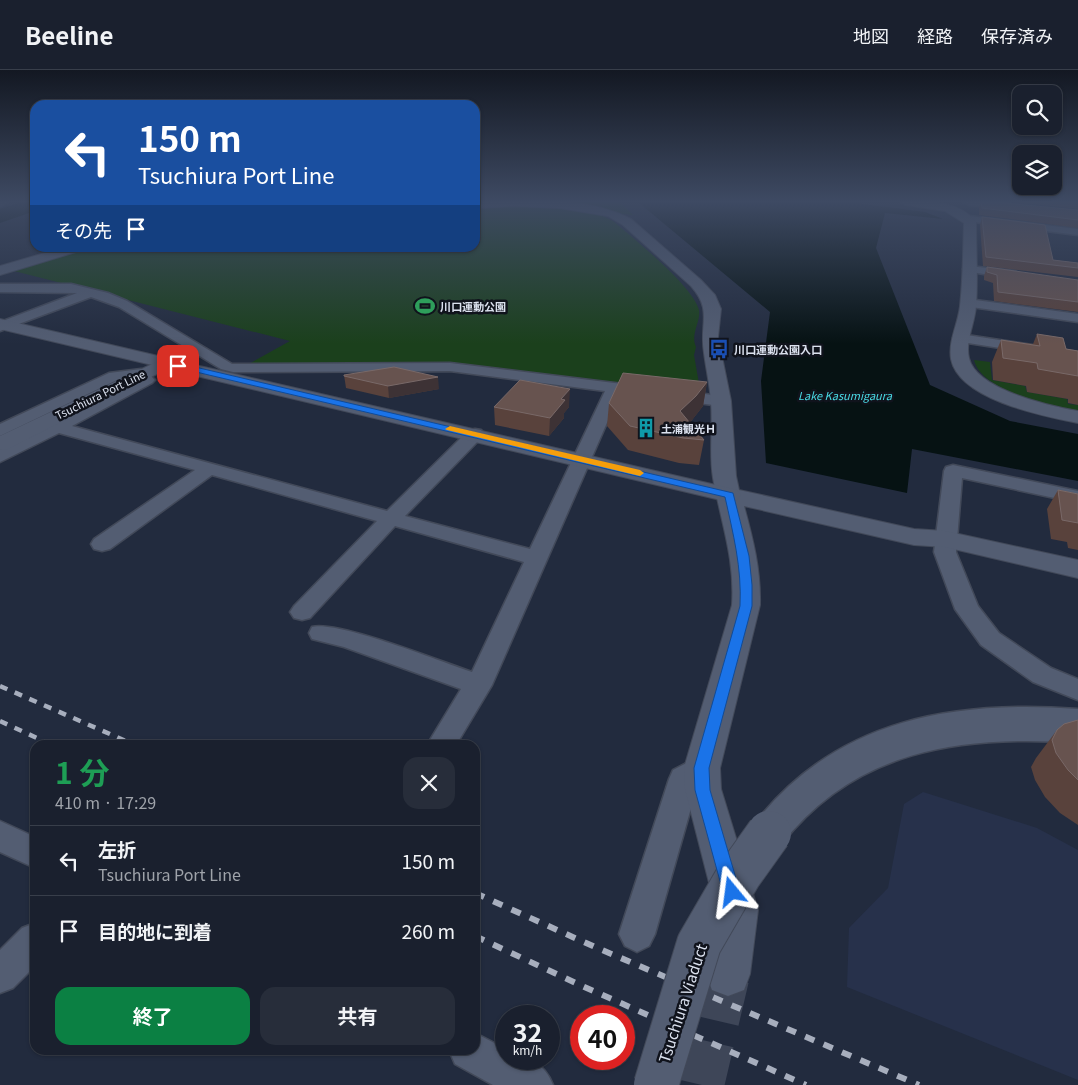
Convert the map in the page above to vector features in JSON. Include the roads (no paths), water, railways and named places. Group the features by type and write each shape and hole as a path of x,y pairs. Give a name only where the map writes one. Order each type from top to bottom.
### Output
{"street":[{"path":"658,249 696,283 707,295 713,309 710,337 721,401 724,474 744,556 747,585 746,606 702,768 703,790 737,910 728,974"},
{"path":"969,249 967,321 960,338 962,364 967,373 982,384 1016,401 1078,417"},
{"path":"0,271 61,252"},
{"path":"969,269 1029,277"},
{"path":"0,288 58,286 89,293 123,304 229,367 450,367 721,401"},
{"path":"2,325 89,293"},
{"path":"968,303 1078,318"},
{"path":"2,325 914,537 1078,584"},
{"path":"960,338 1078,356"},
{"name":"Tsuchiura Port Line","path":"0,444 56,422 165,362"},
{"path":"0,431 114,376 141,374"},
{"path":"443,740 479,685 614,388"},
{"path":"0,412 25,419"},
{"path":"0,457 56,422 209,469 536,558"},
{"path":"302,612 390,519 475,434"},
{"path":"102,544 209,469"},
{"path":"1078,497 953,471 945,546 967,609 990,639 1042,675 1078,690"},
{"path":"945,546 1078,569"},
{"path":"321,634 348,639 479,685"},
{"name":"Tsuchiura Viaduct","path":"656,1085 668,1038 700,943 745,865 773,826 803,795 849,762 883,747 922,736 971,726 1016,723 1078,726"},
{"path":"637,934 684,779 702,768"},
{"path":"0,836 30,851"},
{"path":"0,976 30,946"},
{"path":"478,1055 533,1085"}],"water":[{"name":"Lake Kasumigaura","path":"695,249 877,249 930,385 1010,421 1078,434 1078,481 912,449 907,493 766,463 761,381 770,312"}],"tunnel":[{"path":"702,1085 728,974"}],"railway":[{"path":"0,686 124,740"},
{"path":"0,721 41,740"},
{"path":"480,895 595,947 919,1085"},
{"path":"480,938 580,985 806,1085"}],"place":[{"name":"川口運動公園","path":"425,306"},
{"name":"川口運動公園入口","path":"719,349"},
{"name":"土浦観光Ｈ","path":"646,428"}]}
